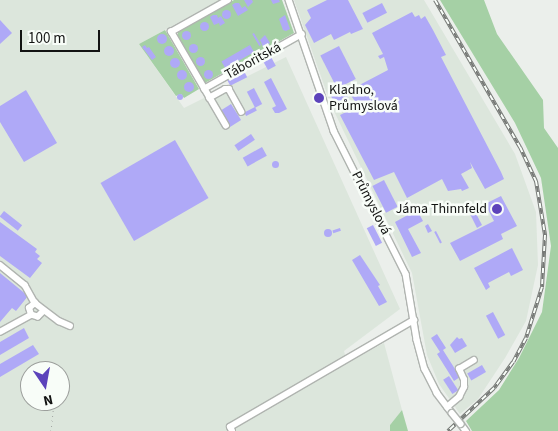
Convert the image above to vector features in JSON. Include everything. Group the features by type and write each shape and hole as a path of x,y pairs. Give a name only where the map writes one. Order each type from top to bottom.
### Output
{"street":[{"path":"226,126 171,32 228,0"},
{"name":"Průmyslová","path":"289,0 334,131 406,274 425,369 447,407 466,431"},
{"name":"Táboritská","path":"204,89 302,34"},
{"path":"209,98 225,89 229,89 242,112"},
{"path":"0,265 25,285 35,303 44,311 70,326"},
{"path":"31,315 29,308 35,303"},
{"path":"0,332 31,315 38,317 44,311"},
{"path":"232,431 230,427 414,320"},
{"path":"447,407 459,397 464,387 464,380 459,369 474,360"}],"path":[{"path":"51,431 53,411"}],"shaded area":[{"path":"0,0 220,0 139,44 184,108 286,57 400,309 344,351 347,363 384,343 402,410 390,425 390,431 0,431"},
{"path":"294,0 424,0 515,154 536,212 538,265 526,321 505,358 478,399 460,414 439,384 427,355 412,273 331,105"}],"green space":[{"path":"234,0 282,0 294,33 205,83 178,36 178,32"},
{"path":"440,0 484,0 497,34 543,100 544,128 558,148 558,431 472,431 466,421 499,390 519,358 542,312 551,246 541,178 515,123"},
{"path":"165,30 199,89 184,98 181,94 176,96 139,44"},
{"path":"402,410 408,431 390,431 390,425"}],"building":[{"path":"244,0 252,0 253,2 248,7"},
{"path":"271,0 279,0 280,2 273,4"},
{"path":"327,0 348,0 363,29 351,34 350,32 334,40 331,34 314,43 305,25 311,18 307,10"},
{"path":"239,3 242,8 245,6 248,10 238,16 232,5"},
{"path":"382,3 387,13 367,23 362,13"},
{"path":"226,10 230,14 226,18 222,14"},
{"path":"412,12 415,17 419,15 421,19 425,16 433,30 446,55 441,57 504,179 485,189 470,162 472,168 461,174 469,188 462,191 461,189 448,191 442,179 407,198 394,172 374,180 340,115 358,106 348,91 388,70 384,57 380,59 378,56 383,54 372,33"},
{"path":"217,15 218,18 221,16 225,23 220,26 219,23 214,25 210,17"},
{"path":"285,15 290,29 286,31 283,30 279,19"},
{"path":"0,20 12,33 0,44"},
{"path":"204,22 208,26 204,30 200,26"},
{"path":"186,31 190,35 186,39 182,35"},
{"path":"254,33 261,45 259,46 252,34"},
{"path":"160,34 164,34 167,39 166,43 160,44 157,41 157,37"},
{"path":"265,35 270,43 263,47 260,40"},
{"path":"193,44 197,48 193,52 189,48"},
{"path":"145,45 147,48 149,47 156,57 152,60 142,47"},
{"path":"250,45 254,52 225,68 221,62"},
{"path":"167,46 171,46 174,51 173,55 167,56 164,53 164,49"},
{"path":"339,46 356,79 337,89 320,56"},
{"path":"200,57 204,61 200,65 196,61"},
{"path":"271,57 276,66 268,70 263,61"},
{"path":"173,58 177,58 180,63 179,67 173,68 170,65 170,61"},
{"path":"180,70 184,70 187,75 186,79 180,80 177,77 177,73"},
{"path":"208,70 212,74 208,78 204,74"},
{"path":"244,71 247,77 230,86 227,80"},
{"path":"271,78 287,109 279,113 275,113 272,108 276,106 264,82"},
{"path":"187,82 191,82 194,87 193,91 187,92 184,89 184,85"},
{"path":"254,88 262,104 255,108 247,92"},
{"path":"26,90 57,143 24,162 0,122 0,106"},
{"path":"345,92 350,101 337,108 331,96"},
{"path":"180,94 183,97 180,100 177,97"},
{"path":"231,104 241,120 230,127 220,111"},
{"path":"255,107 257,111 246,116 244,112"},
{"path":"251,134 255,140 238,151 234,145"},
{"path":"175,140 208,198 134,241 101,183"},
{"path":"262,147 267,156 248,166 243,158"},
{"path":"275,160 279,164 275,168 271,164"},
{"path":"384,180 398,207 386,213 372,186"},
{"path":"501,196 517,226 501,234 503,239 460,261 450,243 494,221 485,204"},
{"path":"441,204 444,210 440,212 438,206"},
{"path":"471,204 482,225 477,228 467,206"},
{"path":"436,206 439,212 435,214 431,208"},
{"path":"417,210 423,221 408,229 421,253 412,257 395,222"},
{"path":"4,211 22,225 18,231 0,217"},
{"path":"0,222 37,249 35,252 40,256 37,259 42,263 30,278 0,256"},
{"path":"428,224 432,231 428,233 425,226"},
{"path":"373,225 382,243 376,246 367,228"},
{"path":"340,228 341,231 333,233 332,230"},
{"path":"328,229 332,233 328,237 324,233"},
{"path":"436,231 442,243 440,243 434,232"},
{"path":"512,248 523,270 511,276 509,272 488,283 490,287 486,290 474,268"},
{"path":"360,255 380,285 378,286 387,302 379,306 352,260"},
{"path":"0,273 28,296 16,311 12,308 0,322"},
{"path":"493,312 505,335 498,339 486,316"},
{"path":"24,328 29,338 0,355 0,342"},
{"path":"437,334 446,348 443,350 460,377 454,381 437,354 440,352 431,338"},
{"path":"457,337 459,339 462,338 467,346 455,353 450,345"},
{"path":"33,345 39,354 27,361 20,361 20,365 0,377 0,364"},
{"path":"482,365 486,372 471,380 467,374"},
{"path":"449,376 458,390 452,394 443,380"}],"railway":[{"path":"435,0 520,147 536,181 545,235 542,287 526,338 513,362 494,388 448,431"}],"place":[{"name":"Kladno, Průmyslová","path":"319,98"},
{"name":"Jáma Thinnfeld","path":"497,209"}]}
